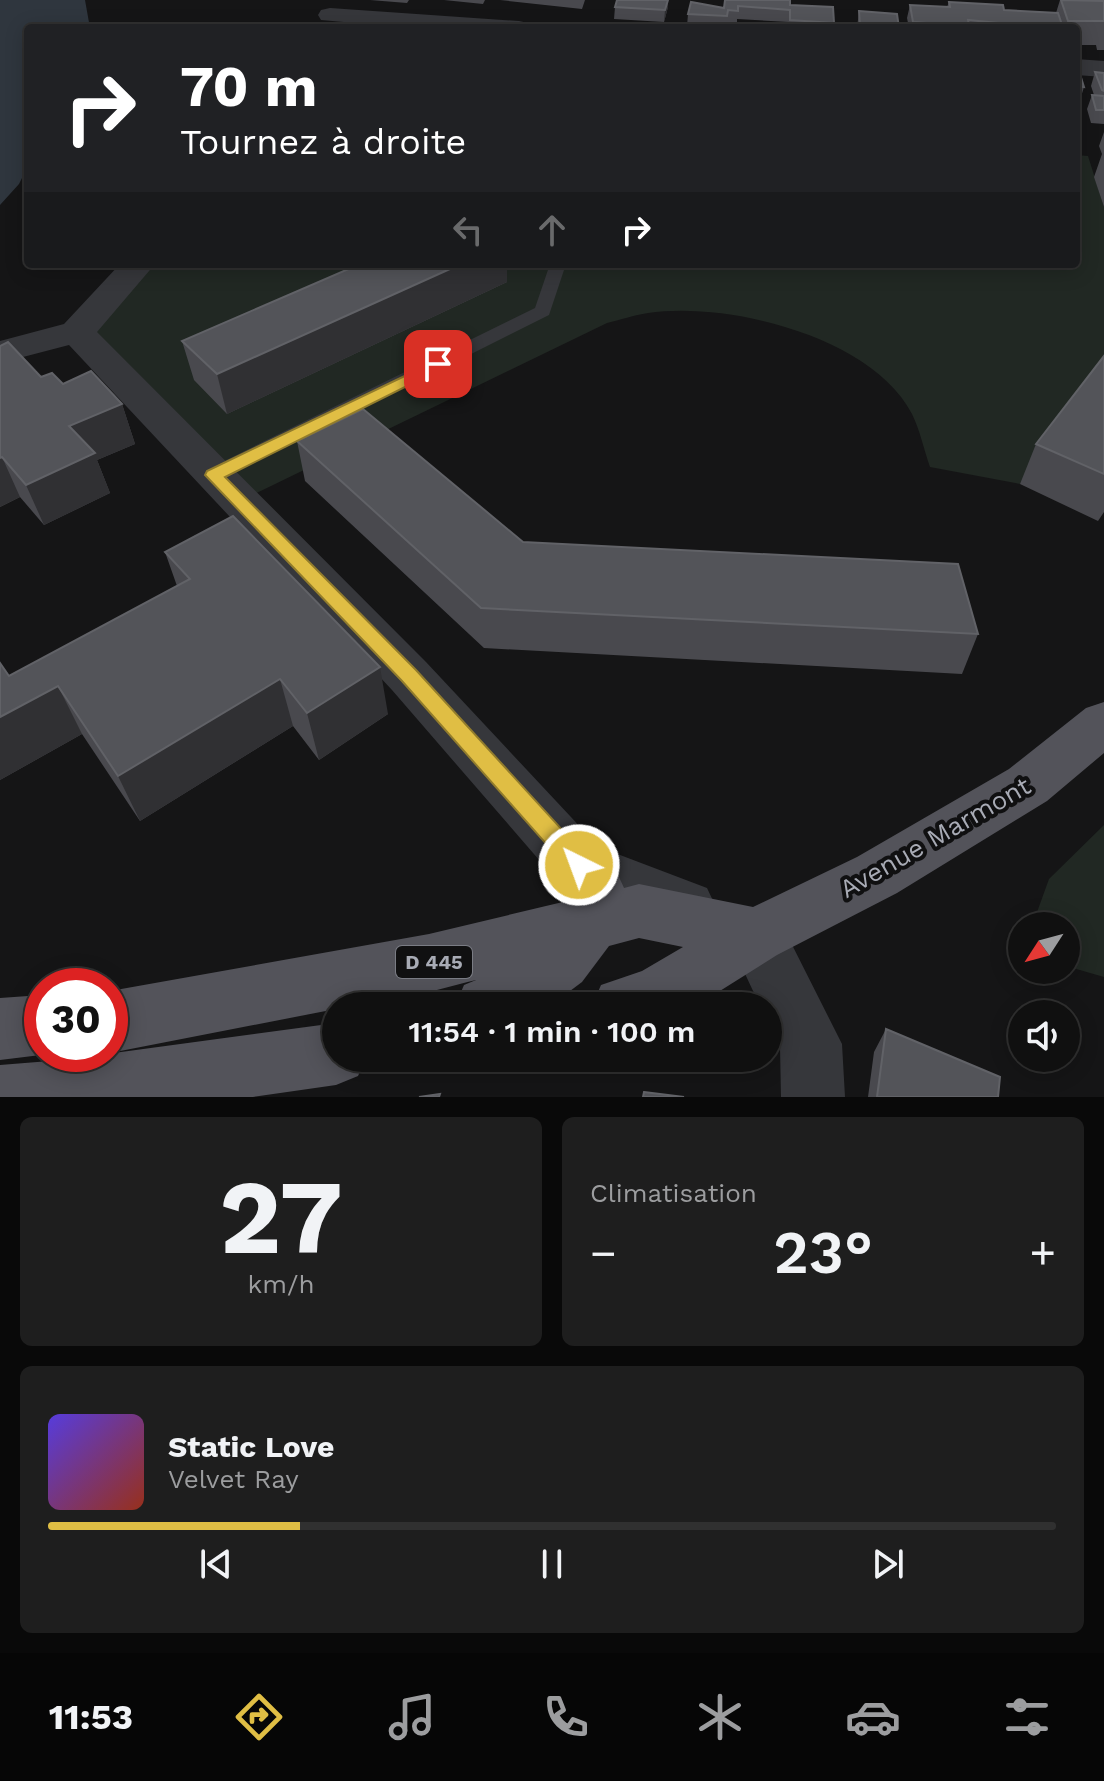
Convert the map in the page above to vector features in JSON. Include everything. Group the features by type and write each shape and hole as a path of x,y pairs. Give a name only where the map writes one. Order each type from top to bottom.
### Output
{"main road":[{"name":"Avenue Marmont","path":"664,992 756,935 877,875 1028,785 1104,723"},
{"path":"579,865 597,890 591,922"},
{"name":"D 445","path":"128,1019 429,963 639,911 756,935"},
{"name":"D 445","path":"516,992 530,986 569,954 591,922"},
{"path":"0,1029 24,1027"},
{"path":"0,1097 62,1092 322,1056"}],"street":[{"path":"329,14 465,24"},
{"path":"1080,67 1104,69"},
{"path":"0,352 77,332 134,268"},
{"path":"77,332 409,676 579,865 756,935 811,1044 813,1097"}],"lane":[{"path":"213,475 543,311 557,268"}],"shaded area":[{"path":"0,0 85,0 89,24 24,24 24,174 0,205"},
{"path":"1080,155 1088,156 1104,207 1104,374 1020,484 930,467 912,414 893,387 866,364 832,345 756,319 681,311 648,313 607,323 238,502 77,332 134,268 1080,268"},
{"path":"1104,825 1104,977 1080,970 1080,912 1037,912 1049,879"}],"building":[{"path":"617,0 668,0 665,10 615,7"},
{"path":"725,0 790,0 790,5 833,7 834,23 790,20 790,10 738,6 738,11 728,10 727,16 688,14 691,2 724,8"},
{"path":"1061,0 1104,1 1104,21 1068,21"},
{"path":"949,2 1003,5 1004,10 1058,13 1062,24 968,20 969,24 913,22 910,5 950,7"},
{"path":"859,11 897,14 898,24 860,24"},
{"path":"1095,72 1104,73 1104,91 1102,90"},
{"path":"1092,95 1104,96 1104,110 1096,110"},
{"path":"351,268 452,268 217,374 182,341"},
{"path":"8,342 41,377 52,373 63,384 91,371 122,404 69,426 95,453 26,485 0,458 0,346"},
{"path":"1104,356 1104,474 1036,444"},
{"path":"363,409 523,542 958,564 978,634 481,608 297,441"},
{"path":"233,516 380,667 307,713 280,679 118,776 58,686 0,717 0,663 9,676 190,579 165,552"},
{"path":"886,1029 1000,1077 998,1097 877,1097"},
{"path":"644,1092 684,1097 643,1097"}],"route":[{"path":"438,364 213,475 409,676 579,865"}]}
